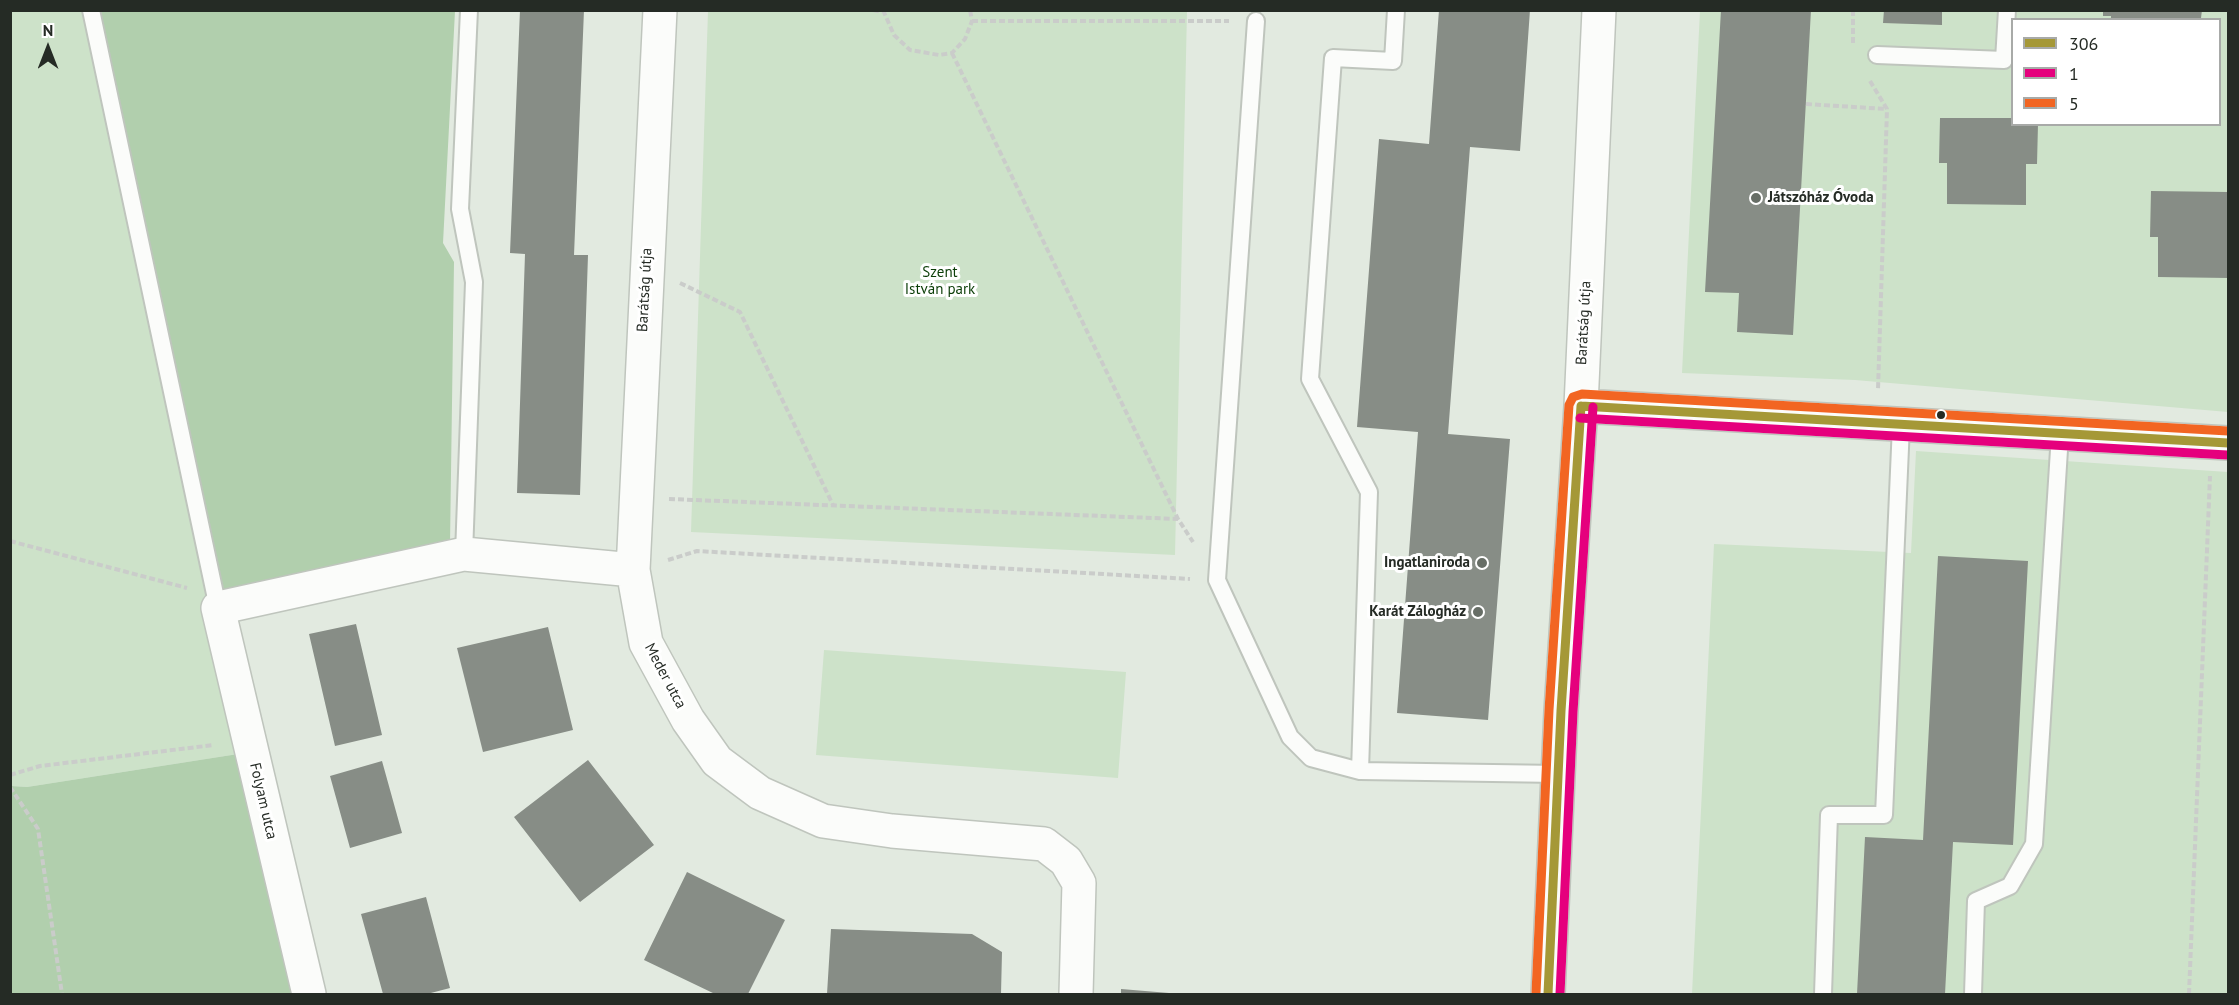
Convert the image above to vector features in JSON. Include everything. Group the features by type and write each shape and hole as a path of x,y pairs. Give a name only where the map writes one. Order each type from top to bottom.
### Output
{"street":[{"name":"Barátság útja","path":"633,570 660,10"},
{"name":"Barátság útja","path":"1548,994 1581,406 1599,10"},
{"path":"1581,406 2220,443"},
{"path":"218,608 464,554 633,570"},
{"name":"Meder utca","path":"633,570 646,643 688,720 717,761 760,793 823,821 892,831 1044,844 1066,861 1079,883 1076,994"},
{"name":"Folyam utca","path":"218,608 309,994"}],"lane":[{"path":"91,10 218,608"},
{"path":"464,554 474,282 460,209 469,10"},
{"path":"1360,771 1369,492 1310,379 1333,58 1393,61 1396,10"},
{"path":"1877,55 2004,60 2007,10"},
{"path":"1256,21 1217,580 1290,737 1311,758 1360,771 1559,774"},
{"path":"1823,994 1829,815 1884,815 1889,424"},
{"path":"1973,994 1976,901 2010,886 2034,844 2060,434"}],"path":[{"path":"873,10 883,11 894,35 910,50 939,56 952,53 965,39 972,21 970,10"},
{"path":"1853,10 1853,54"},
{"path":"972,21 1256,21"},
{"path":"952,53 1178,519 1217,580"},
{"path":"1864,72 1887,109 1889,424"},
{"path":"1806,104 1887,109"},
{"path":"646,267 740,312 833,505"},
{"path":"2189,994 2220,443"},
{"path":"636,498 1178,519"},
{"path":"10,541 189,588 218,608"},
{"path":"633,570 697,551 1217,580"},
{"path":"10,775 40,766 248,741"},
{"path":"10,787 38,829 62,994"}],"green space":[{"path":"11,11 98,11 238,754 27,787 11,786"},
{"path":"98,11 455,11 443,243 454,262 450,544 220,598"},
{"name":"Szent István park","path":"708,11 1187,11 1175,555 691,532"},
{"path":"1700,11 2228,11 2228,412 1855,380 1682,373"},
{"path":"1916,451 2228,472 2228,994 1692,994 1714,544 1911,553"},
{"path":"824,650 1126,672 1118,778 816,755"},
{"path":"238,754 295,994 11,994 11,786 27,787"}],"building":[{"path":"520,10 584,10 574,255 588,255 580,495 517,493 525,254 510,253"},
{"path":"1439,10 1530,10 1520,151 1470,147 1448,434 1510,439 1488,720 1397,713 1418,432 1357,427 1379,139 1429,144"},
{"name":"Játszóház Óvoda","path":"1721,10 1811,10 1793,335 1737,332 1739,293 1705,292"},
{"path":"1884,10 1942,10 1942,25 1883,23"},
{"path":"2103,10 2202,10 2201,18 2111,18 2111,16 2103,16"},
{"path":"1940,118 2011,118 2011,126 2038,126 2037,164 2026,164 2026,205 1947,204 1947,163 1939,163"},
{"path":"2151,191 2228,192 2228,278 2158,277 2158,237 2150,237"},
{"path":"1938,556 2028,561 2013,845 1953,842 1945,994 1857,994 1865,837 1923,840"},
{"path":"356,624 382,735 335,746 309,634"},
{"path":"548,627 573,730 483,752 457,648"},
{"path":"588,760 654,845 580,902 514,817"},
{"path":"382,761 402,833 350,848 330,776"},
{"path":"687,872 785,920 748,994 715,994 644,960"},
{"path":"426,897 450,988 427,994 383,994 361,914"},
{"path":"831,929 972,934 1002,952 1001,994 827,994"},
{"path":"1121,989 1169,993 1169,994 1121,994"}],"transit line":[{"name":"5","path":"1536,993 1549,710 1569,405 1573,397 1582,394 2228,431"},
{"name":"306","path":"1581,406 2228,443"},
{"name":"306","path":"1548,994 1561,711 1581,406"},
{"name":"1","path":"1560,994 1573,712 1593,407"},
{"name":"1","path":"1580,418 2227,455"}],"place":[{"name":"Játszóház Óvoda","path":"1756,198"},
{"name":"Ingatlaniroda","path":"1482,563"},
{"name":"Karát Zálogház","path":"1478,612"}]}
